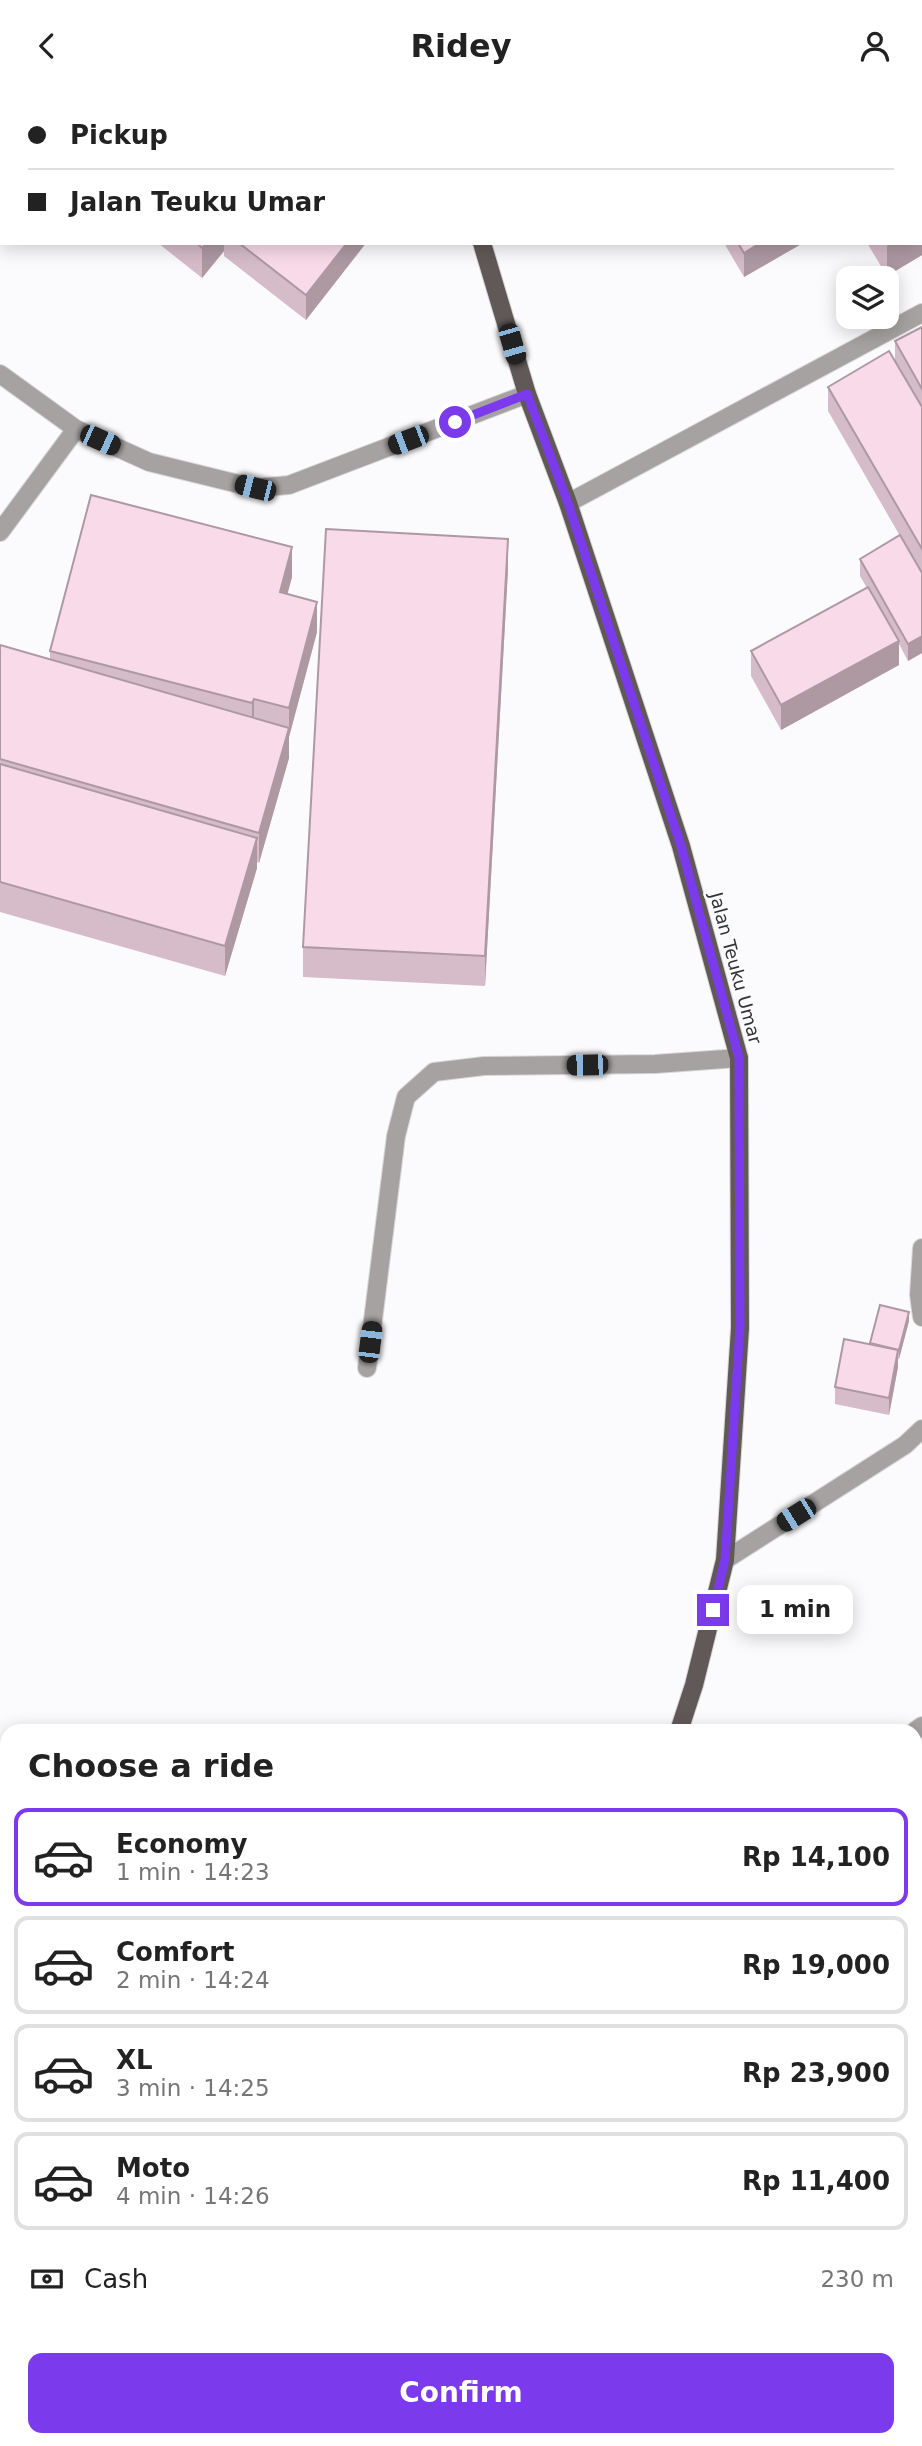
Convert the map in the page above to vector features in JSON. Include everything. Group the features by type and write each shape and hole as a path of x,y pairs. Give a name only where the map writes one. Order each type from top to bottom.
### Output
{"main road":[{"name":"Jalan Teuku Umar","path":"483,245 527,394 568,503 681,846 739,1058 740,1328 725,1560 694,1685 681,1724"}],"lane":[{"path":"568,503 922,313"},
{"path":"0,374 76,429 149,462 255,488 289,485 527,394"},
{"path":"0,532 76,429"},
{"path":"367,1368 396,1136 406,1097 434,1072 484,1066 655,1064 739,1058"},
{"path":"922,1248 919,1295 922,1317"},
{"path":"725,1560 905,1445 922,1429"}],"building":[{"path":"242,245 345,245 306,295"},
{"path":"739,245 757,245 744,253"},
{"path":"922,327 922,389 895,341"},
{"path":"889,351 922,407 922,549 828,387"},
{"path":"91,495 292,547 280,592 317,602 289,708 254,699 252,703 50,651"},
{"path":"326,529 508,539 485,956 303,947"},
{"path":"900,535 922,573 922,636 908,644 860,559"},
{"path":"868,587 899,641 781,705 751,651"},
{"path":"0,645 289,728 259,833 0,759"},
{"path":"0,764 257,838 225,946 0,882"},
{"path":"880,1305 909,1312 899,1350 870,1343"},
{"path":"844,1339 898,1350 889,1398 835,1387"}],"route":[{"path":"455,422 527,394 568,503 681,846 739,1058 740,1328 725,1560 713,1610"}]}
